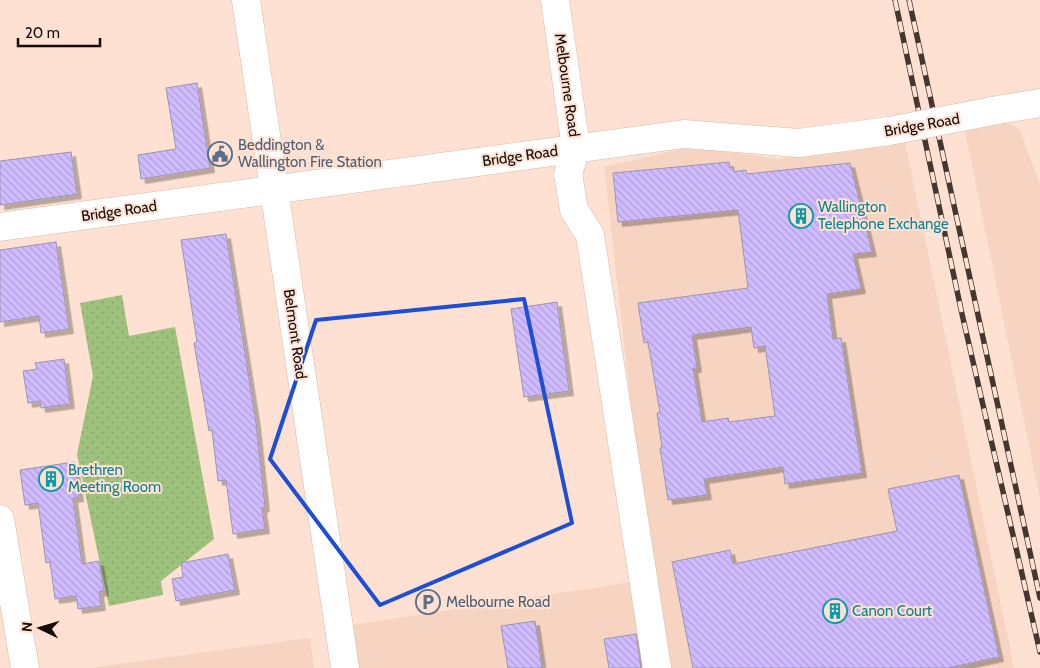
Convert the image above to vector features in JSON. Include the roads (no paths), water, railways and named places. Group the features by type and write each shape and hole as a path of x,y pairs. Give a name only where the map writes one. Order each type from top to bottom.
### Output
{"street":[{"name":"Belmont Road","path":"246,0 345,668"},
{"name":"Melbourne Road","path":"554,0 576,148 568,174 574,210 590,232 657,668"},
{"name":"Bridge Road","path":"0,227 684,134 799,143 889,132 1040,102"},
{"path":"0,519 25,668"}],"railway":[{"path":"895,0 962,314 1040,652"},
{"path":"909,0 1040,598"}],"place":[{"name":"Beddington & Wallington Fire Station","path":"220,154"},
{"name":"Wallington Telephone Exchange","path":"801,216"},
{"name":"Brethren Meeting Room","path":"51,479"},
{"name":"Melbourne Road","path":"428,602"},
{"name":"Canon Court","path":"835,611"}]}
